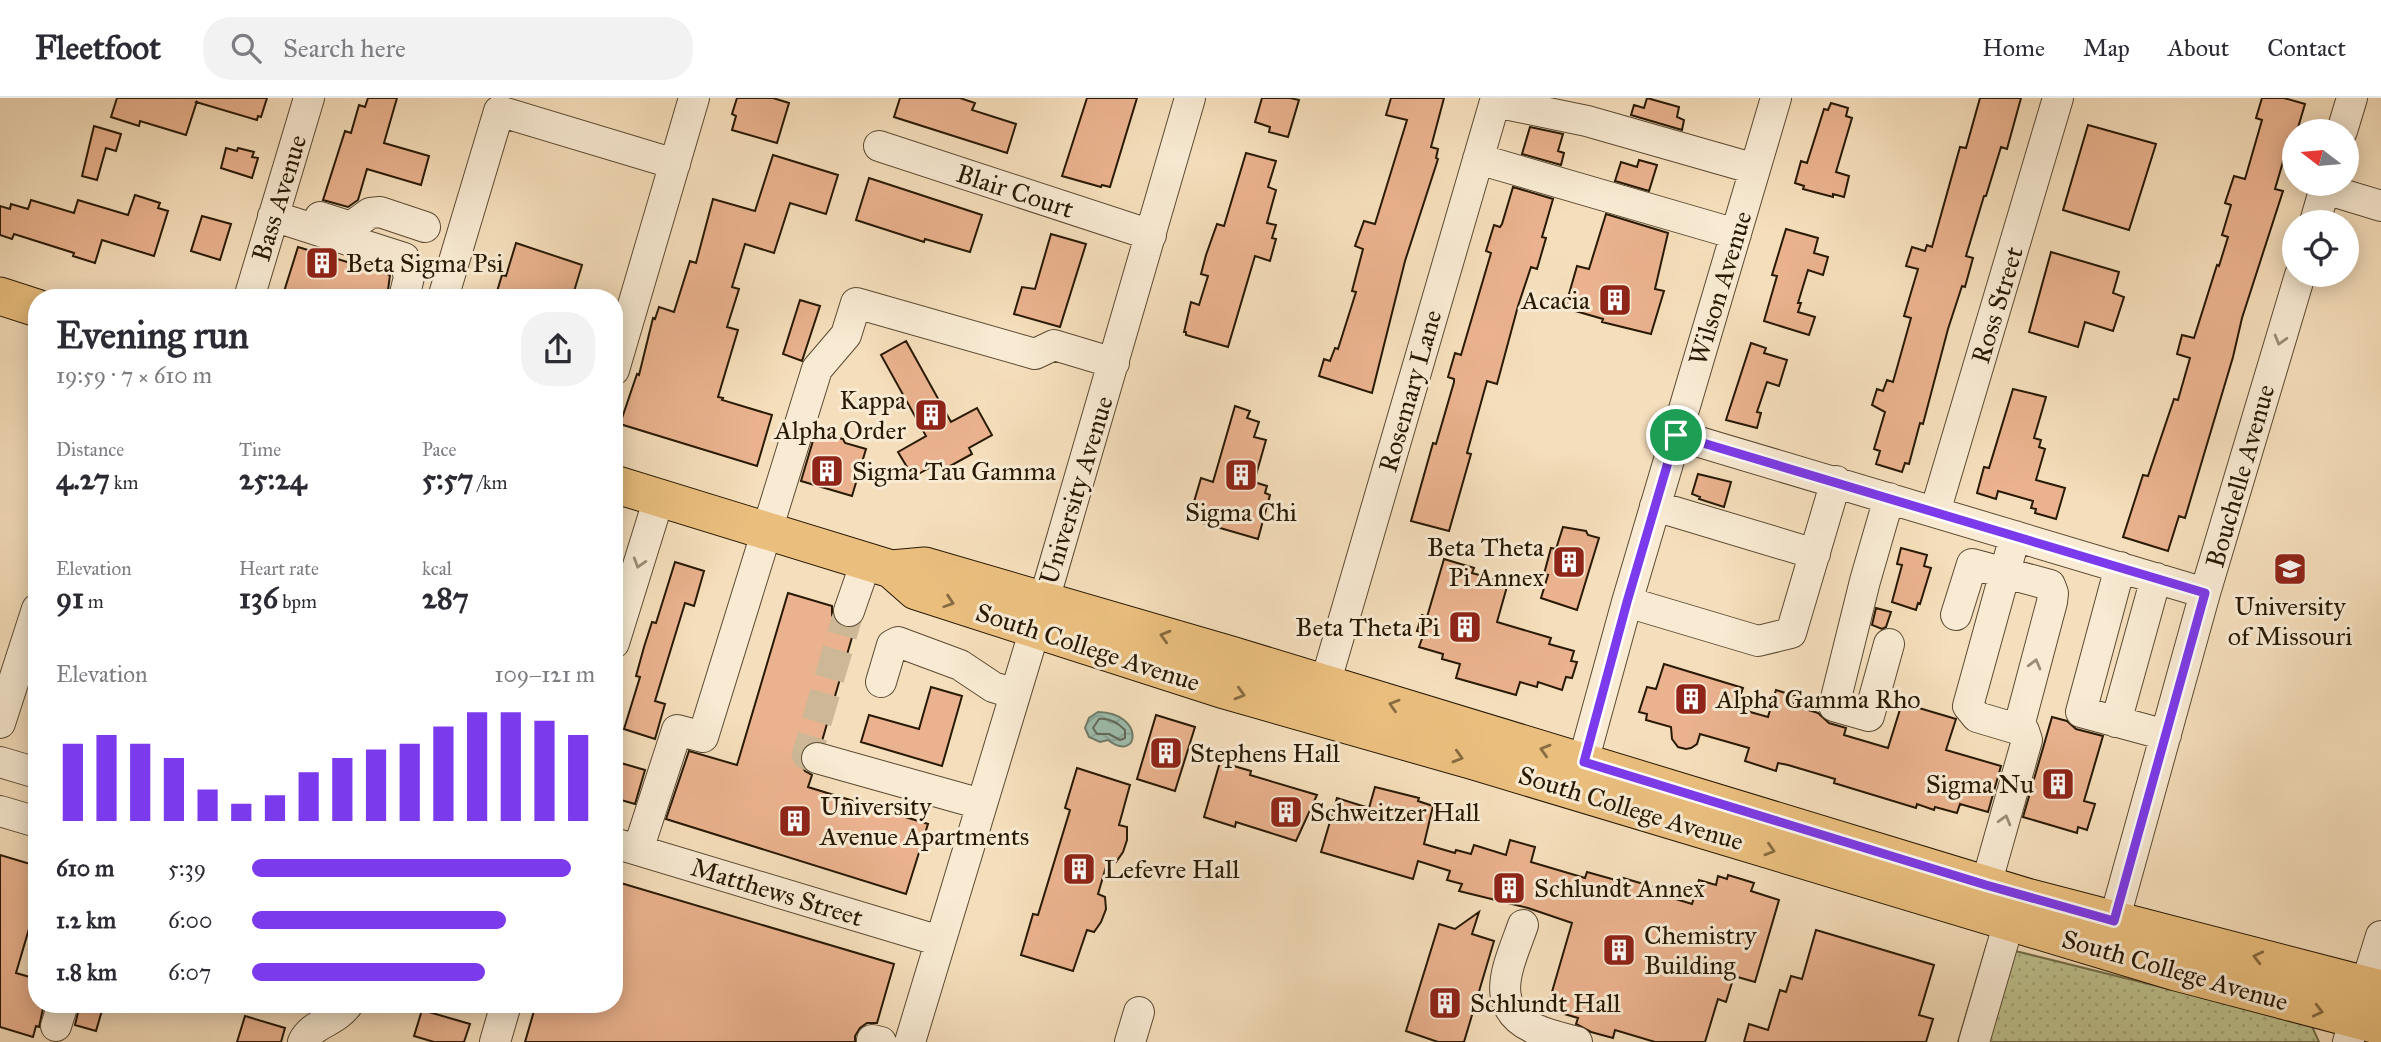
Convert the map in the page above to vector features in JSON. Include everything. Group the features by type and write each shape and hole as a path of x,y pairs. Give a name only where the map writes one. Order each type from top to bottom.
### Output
{"main road":[{"path":"0,296 28,304"},
{"name":"South College Avenue","path":"623,487 879,566 925,566 1221,689 1488,765 2362,1029"},
{"name":"South College Avenue","path":"1039,615 1325,684 1986,885 2114,921 2373,987"}],"street":[{"name":"Bass Avenue","path":"252,289 309,98"},
{"path":"623,340 694,98"},
{"name":"University Avenue","path":"910,1042 1152,235 1190,98"},
{"name":"Wilson Avenue","path":"1584,762 1627,602 1776,98"},
{"name":"Ross Street","path":"1935,512 2058,98"},
{"path":"2346,119 2352,98"},
{"path":"1496,100 1587,121 1755,169"},
{"name":"Rosemary Lane","path":"1325,684 1496,100"},
{"path":"446,289 499,111 675,164"},
{"name":"Blair Court","path":"879,146 1152,235"},
{"path":"1478,159 1736,234"},
{"path":"2354,196 2381,206"},
{"path":"275,210 348,226 370,213 380,212 425,227"},
{"path":"275,210 404,258 409,278 406,289"},
{"name":"Bouchelle Avenue","path":"2114,921 2205,593 2296,287"},
{"path":"626,846 677,730 703,737 817,369 846,335 856,303 1035,354 1054,345 1114,363"},
{"path":"1676,435 2205,593"},
{"path":"1627,602 1758,641 1791,633 1836,481"},
{"path":"623,614 659,498"},
{"path":"1889,498 1834,706 1869,716 1889,644"},
{"path":"1655,506 1815,554"},
{"path":"1986,885 2027,740 2024,731 1977,717 1968,706 2015,536"},
{"path":"1956,615 1972,564 2050,585 2053,593 2018,730"},
{"path":"849,611 879,566"},
{"path":"2120,567 2081,712 2166,735"},
{"path":"2116,722 2155,578"},
{"path":"0,723 28,637"},
{"path":"881,682 892,645 898,642 960,664 993,687 1015,694"},
{"path":"817,758 981,804"},
{"path":"0,762 28,771"},
{"path":"0,811 28,819"},
{"name":"Matthews Street","path":"626,846 940,941"},
{"path":"1974,1042 2009,922"},
{"path":"1523,925 1505,981 1504,996 1515,1017 1535,1029 1577,1042"},
{"path":"2362,1029 2373,987 2381,936"},
{"path":"1130,1042 1139,1012"},
{"path":"303,1042 310,1031 338,1013"},
{"path":"495,1042 503,1013"}],"green space":[{"path":"1987,944 2311,1024 2319,1042 1958,1042"}],"water":[{"path":"1098,712 1113,714 1124,720 1133,735 1131,742 1126,746 1118,746 1108,740 1100,742 1089,737 1085,728 1089,718"}],"building":[{"path":"117,98 267,98 261,117 258,116 257,120 197,102 186,135 140,121 139,126 111,117"},
{"path":"368,98 397,98 384,143 429,156 421,185 367,169 358,200 348,207 323,200 345,131 351,133 359,105 365,107"},
{"path":"737,98 773,98 789,103 777,143 732,130 736,116 732,114"},
{"path":"900,98 960,98 975,103 972,110 1016,124 1007,153 894,117"},
{"path":"1087,98 1137,98 1110,187 1062,176"},
{"path":"1262,98 1299,100 1288,137 1269,132 1270,127 1255,122"},
{"path":"1391,98 1444,98 1431,147 1438,149 1438,159 1405,261 1372,393 1319,376 1324,359 1330,361 1335,348 1338,349 1356,292 1352,291 1363,249 1355,246 1364,221 1375,224 1407,120 1386,115"},
{"path":"1647,98 1679,107 1677,117 1684,120 1682,130 1631,115 1634,105 1644,108"},
{"path":"1980,98 2021,98 2007,149 2001,147 1984,196 1966,256 1973,258 1965,287 1962,286 1948,329 1923,424 1920,423 1909,464 1905,463 1902,472 1876,464 1880,451 1874,449 1885,412 1872,405 1877,389 1883,391 1887,380 1893,382 1911,318 1904,316 1918,269 1906,266 1912,247 1925,251 1927,245 1932,247 1960,147 1966,148"},
{"path":"2262,98 2284,98 2305,104 2301,119 2282,119 2282,165 2275,189 2282,191 2282,194 2242,318 2185,518 2179,516 2168,551 2123,537 2143,475 2148,476 2174,399 2178,400 2190,358 2177,354 2182,335 2194,338 2217,265 2219,266 2228,237 2222,235 2231,205 2225,203 2234,176 2245,179 2262,120 2256,118"},
{"path":"1831,103 1848,108 1846,116 1852,118 1836,172 1849,176 1844,197 1833,194 1833,197 1803,189 1804,186 1795,183 1801,161 1807,163 1824,109 1828,110"},
{"path":"2088,125 2156,144 2129,230 2063,210"},
{"path":"94,126 121,134 116,151 106,148 97,180 82,176"},
{"path":"1530,127 1563,134 1558,151 1564,153 1561,165 1522,154"},
{"path":"226,148 254,152 252,157 258,158 252,178 221,168"},
{"path":"1246,153 1276,161 1268,187 1276,190 1267,223 1276,225 1272,238 1276,239 1270,261 1255,256 1228,347 1186,335 1184,332 1191,302 1199,305 1208,276 1201,274 1206,255 1217,224 1224,226"},
{"path":"773,155 838,175 826,214 790,203 774,253 745,244 732,287 739,289 727,327 738,330 718,397 772,415 757,466 623,425 623,415 637,374 639,375 653,318 655,319 659,307 674,312 690,261 696,263 713,199 755,211"},
{"path":"1639,160 1657,165 1649,191 1615,181 1621,162 1637,167"},
{"path":"869,178 982,215 970,252 925,239 924,242 856,220"},
{"path":"1513,187 1553,199 1542,237 1546,238 1537,269 1531,267 1497,384 1487,381 1467,453 1471,454 1449,531 1411,521 1454,382 1454,379 1448,377 1455,353 1461,355 1491,253 1486,251 1494,225 1500,227 1502,224"},
{"path":"135,195 160,203 158,208 168,211 154,256 102,240 95,263 73,256 74,253 14,234 12,239 0,235 0,206 10,209 11,204 28,209 31,200 74,213 78,200 128,215"},
{"path":"1606,214 1668,233 1655,289 1664,291 1651,334 1602,322 1603,319 1565,308 1577,266 1589,269"},
{"path":"202,216 231,224 220,260 191,251"},
{"path":"1786,229 1818,238 1814,253 1828,257 1823,275 1808,270 1798,303 1801,303 1798,312 1815,317 1809,335 1764,321 1777,276 1772,275"},
{"path":"1051,234 1086,244 1060,327 1014,314 1022,287 1035,289"},
{"path":"516,243 582,265 575,289 498,289 502,275 506,276"},
{"name":"Beta Sigma Psi","path":"298,247 390,275 388,289 285,289"},
{"path":"2051,252 2119,272 2113,293 2124,297 2113,331 2085,322 2078,347 2029,332"},
{"path":"800,300 820,306 802,361 783,354"},
{"name":"Kappa Alpha Order","path":"906,341 951,422 977,408 992,435 969,448 972,454 943,470 938,463 913,477 898,452 926,436 881,355"},
{"path":"1751,343 1766,348 1764,353 1787,360 1779,386 1767,382 1757,412 1761,413 1757,428 1726,420"},
{"path":"2013,389 2046,397 2034,438 2041,440 2039,447 2045,449 2036,480 2065,488 2056,519 2035,513 2036,509 2031,508 2033,501 1998,491 1996,499 1977,493 1984,467 1989,468"},
{"name":"Sigma Chi","path":"1235,406 1250,411 1247,418 1259,422 1254,437 1266,440 1254,482 1267,486 1265,493 1270,495 1258,539 1189,519 1201,478 1213,482"},
{"name":"Sigma Tau Gamma","path":"815,434 843,439 845,443 866,449 852,496 801,481"},
{"path":"1698,474 1731,482 1724,507 1692,494"},
{"name":"Beta Theta Pi Annex","path":"1563,527 1586,531 1588,535 1599,538 1577,610 1541,598 1548,575 1544,574 1551,548 1556,549"},
{"path":"1901,548 1927,555 1924,566 1931,568 1916,610 1892,602 1902,565 1897,564"},
{"name":"Beta Theta Pi","path":"1444,559 1474,568 1472,573 1508,583 1497,622 1551,638 1549,644 1574,651 1571,661 1577,662 1572,678 1566,677 1562,690 1538,682 1537,687 1520,682 1516,695 1456,678 1460,664 1442,659 1443,654 1419,647 1424,633 1417,631 1422,615 1427,617"},
{"path":"675,562 704,571 694,606 685,603 655,701 665,704 655,739 624,729 640,677 636,676 644,647 652,622 656,623"},
{"path":"788,593 832,606 836,623 844,628 855,627 822,741 812,741 805,745 800,753 800,763 805,771 812,775 808,787 928,824 906,894 666,819 689,751 737,765"},
{"path":"1876,608 1891,612 1886,627 1882,629 1872,625"},
{"path":"1664,664 1743,688 1736,708 1768,717 1776,690 1795,696 1793,704 1818,713 1829,723 1846,728 1844,735 1888,748 1902,703 1956,719 1946,750 2001,766 1988,812 1960,804 1957,813 1935,807 1934,810 1917,804 1916,808 1834,783 1835,779 1788,765 1778,763 1776,771 1745,761 1749,748 1700,734 1697,744 1691,748 1678,747 1672,739 1671,727 1646,720 1647,714 1639,712 1647,687 1656,689"},
{"path":"931,687 962,696 942,766 861,742 869,715 919,729"},
{"name":"Stephens Hall","path":"1156,715 1195,727 1175,791 1137,779"},
{"name":"Sigma Nu","path":"2052,717 2067,721 2076,729 2103,736 2084,801 2095,804 2087,830 2078,827 2077,833 2023,817"},
{"name":"Schweitzer Hall","path":"1220,762 1251,771 1250,775 1317,795 1296,841 1236,822 1235,827 1204,817"},
{"path":"623,764 645,770 635,804 623,801"},
{"name":"Lefevre Hall","path":"1077,768 1130,785 1119,825 1127,827 1127,840 1116,862 1108,860 1098,894 1105,897 1106,909 1094,932 1087,930 1073,971 1021,955 1033,914 1038,915 1070,810 1065,808"},
{"path":"1375,787 1419,798 1418,801 1433,806 1424,844 1455,853 1456,850 1471,854 1474,845 1506,855 1510,840 1535,847 1531,862 1585,878 1587,872 1619,881 1620,877 1657,888 1656,893 1692,904 1699,880 1716,885 1718,876 1727,879 1728,875 1754,883 1751,891 1779,900 1755,982 1734,976 1726,1002 1718,999 1705,1042 1655,1042 1615,1030 1613,1038 1591,1032 1576,1024 1578,1018 1547,1009 1572,923 1528,908 1459,891 1462,884 1447,880 1450,871 1418,861 1413,879 1321,852 1337,798 1369,808"},
{"path":"0,855 28,863 28,932 16,973 28,976 28,1013 42,1013 33,1037 0,1027"},
{"path":"623,884 894,964 877,1023 867,1023 860,1028 855,1042 525,1042 533,1013 623,1013"},
{"name":"Schlundt Hall","path":"1479,912 1472,934 1494,941 1464,1042 1438,1042 1406,1031 1439,924 1455,929"},
{"path":"1816,930 1934,965 1919,1015 1933,1019 1926,1042 1744,1042 1749,1024 1768,1030 1780,990 1786,992 1791,976 1802,979"},
{"path":"78,1013 101,1013 96,1031 75,1025"},
{"path":"421,1013 432,1013 470,1024 464,1042 434,1042 414,1036"},
{"path":"245,1016 285,1028 281,1042 237,1042"}],"tunnel":[{"path":"817,758 807,755 849,611"}],"place":[{"name":"Beta Sigma Psi","path":"322,263"},
{"name":"Acacia","path":"1615,300"},
{"name":"Kappa Alpha Order","path":"931,415"},
{"name":"Sigma Tau Gamma","path":"827,471"},
{"name":"Sigma Chi","path":"1241,475"},
{"name":"Beta Theta Pi Annex","path":"1569,562"},
{"name":"University of Missouri","path":"2290,569"},
{"name":"Beta Theta Pi","path":"1465,627"},
{"name":"Alpha Gamma Rho","path":"1691,699"},
{"name":"Stephens Hall","path":"1166,753"},
{"name":"Sigma Nu","path":"2058,784"},
{"name":"Schweitzer Hall","path":"1286,812"},
{"name":"University Avenue Apartments","path":"795,821"},
{"name":"Lefevre Hall","path":"1079,869"},
{"name":"Schlundt Annex","path":"1509,888"},
{"name":"Chemistry Building","path":"1619,950"},
{"name":"Schlundt Hall","path":"1445,1003"}],"route":[{"path":"1676,435 2205,593 2114,921 1986,885 1584,762 1676,435"}]}
